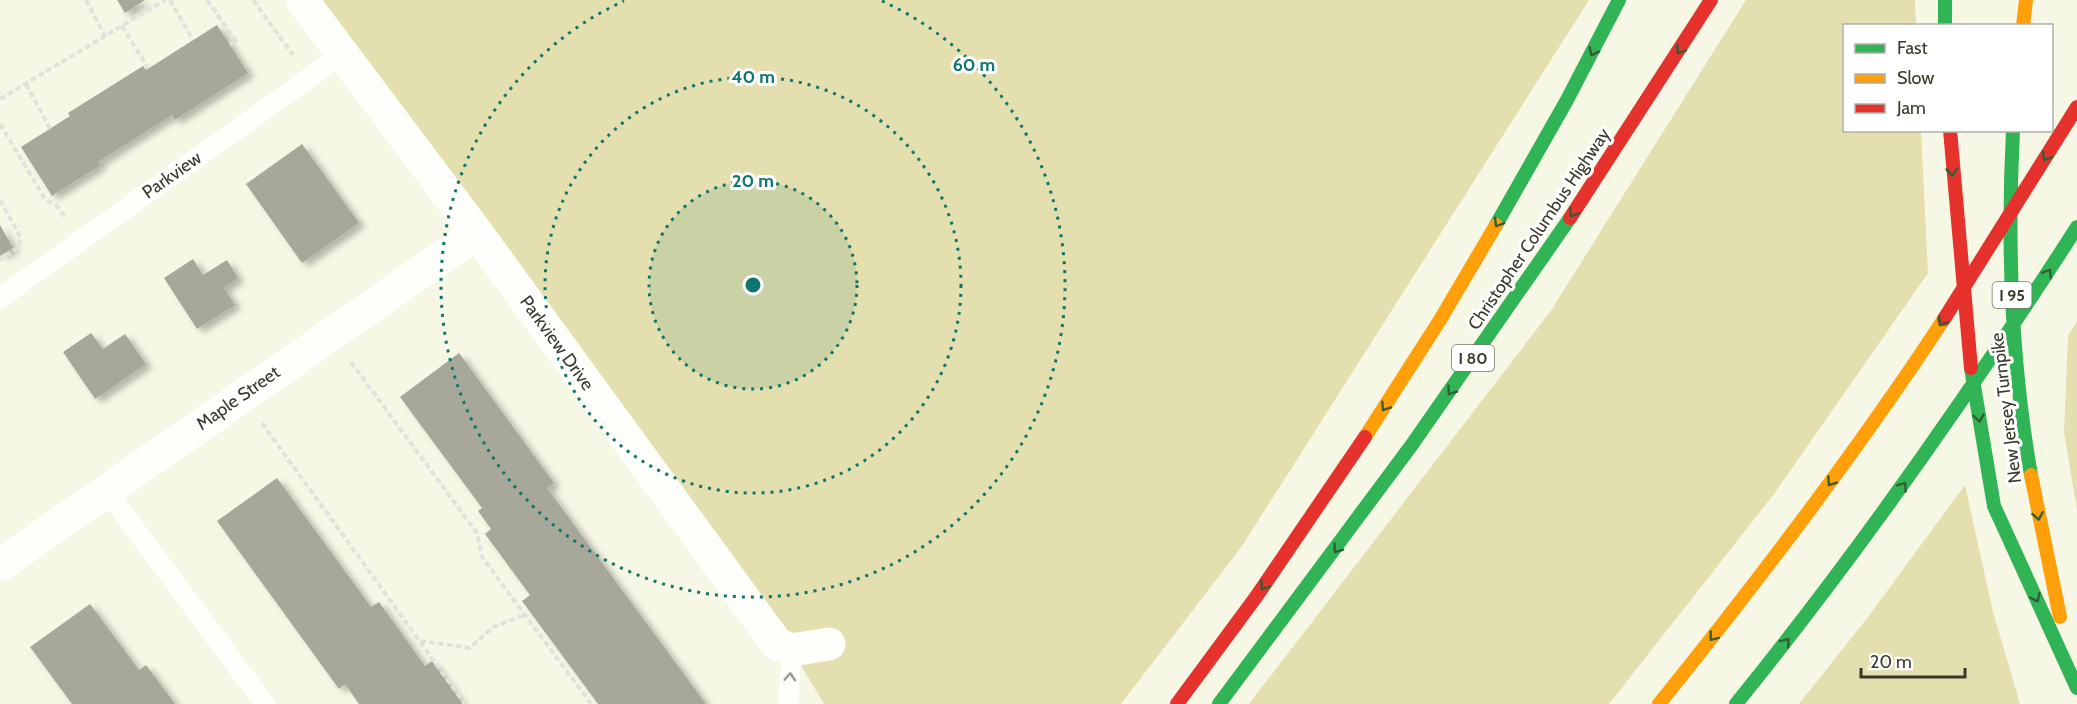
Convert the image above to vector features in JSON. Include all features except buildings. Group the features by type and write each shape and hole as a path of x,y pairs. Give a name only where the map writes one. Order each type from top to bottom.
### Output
{"highway":[{"path":"1177,704 1289,550 1415,360 1543,145 1618,0"},
{"name":"Christopher Columbus Highway","path":"1219,704 1372,502 1441,405 1570,218 1711,0"},
{"path":"1945,0 1945,24"},
{"path":"2023,24 2026,0"},
{"path":"1659,704 1751,589 1864,435 1954,304 2077,107"},
{"path":"1950,132 1971,366 1994,506 2077,688"},
{"name":"New Jersey Turnpike","path":"2013,132 2010,212 2016,361 2028,458 2043,543 2061,623 2077,677"},
{"path":"1736,704 1837,578 1887,509 2012,329 2077,227"}],"street":[{"name":"Parkview Drive","path":"302,0 477,232 767,631 777,644 792,651"},
{"name":"Maple Street","path":"0,565 477,232"},
{"path":"792,651 829,644"}],"lane":[{"name":"Parkview","path":"0,298 344,53"},
{"path":"106,490 265,704"},
{"path":"788,704 792,651"}],"path":[{"path":"87,0 105,36"},
{"path":"0,99 165,0"},
{"path":"170,0 193,40"},
{"path":"207,0 236,42 230,45"},
{"path":"253,0 309,77"},
{"path":"122,26 148,69"},
{"path":"26,84 50,129"},
{"path":"0,124 45,199 58,207 80,241"},
{"path":"0,200 21,238 17,249 2,259 0,257"},
{"path":"330,334 477,533 482,557 591,704"},
{"path":"242,395 465,704"},
{"path":"419,641 470,648 493,627 525,615"}],"shaded area":[{"path":"302,0 1589,0 1242,546 1121,704 824,704 792,650"},
{"path":"1746,0 1915,0 1916,24 1843,24 1843,132 1921,132 1928,273 1774,494 1609,704 1249,704 1550,312"},
{"path":"2077,321 2077,510 2064,432 2068,336"},
{"path":"1965,485 1993,612 2020,704 1799,704 1868,617"}],"traffic: fast":[{"path":"1496,225 1567,100 1619,0"},
{"path":"1945,0 1945,24"},
{"path":"2013,132 2010,217 2012,303 2019,389 2031,475"},
{"path":"1219,704 1411,446 1570,218"},
{"path":"1736,704 1826,589 1913,470 2077,227"},
{"path":"1971,368 1994,506 2077,688"}],"traffic: slow":[{"path":"2023,24 2026,0"},
{"path":"1365,437 1440,320 1496,225"},
{"path":"1659,704 1806,515 1911,369 1944,319"},
{"path":"2031,475 2060,617"}],"traffic: jam":[{"path":"1570,218 1711,0"},
{"path":"1944,319 2077,107"},
{"path":"1950,132 1971,368"},
{"path":"1177,704 1256,597 1365,437"}]}
